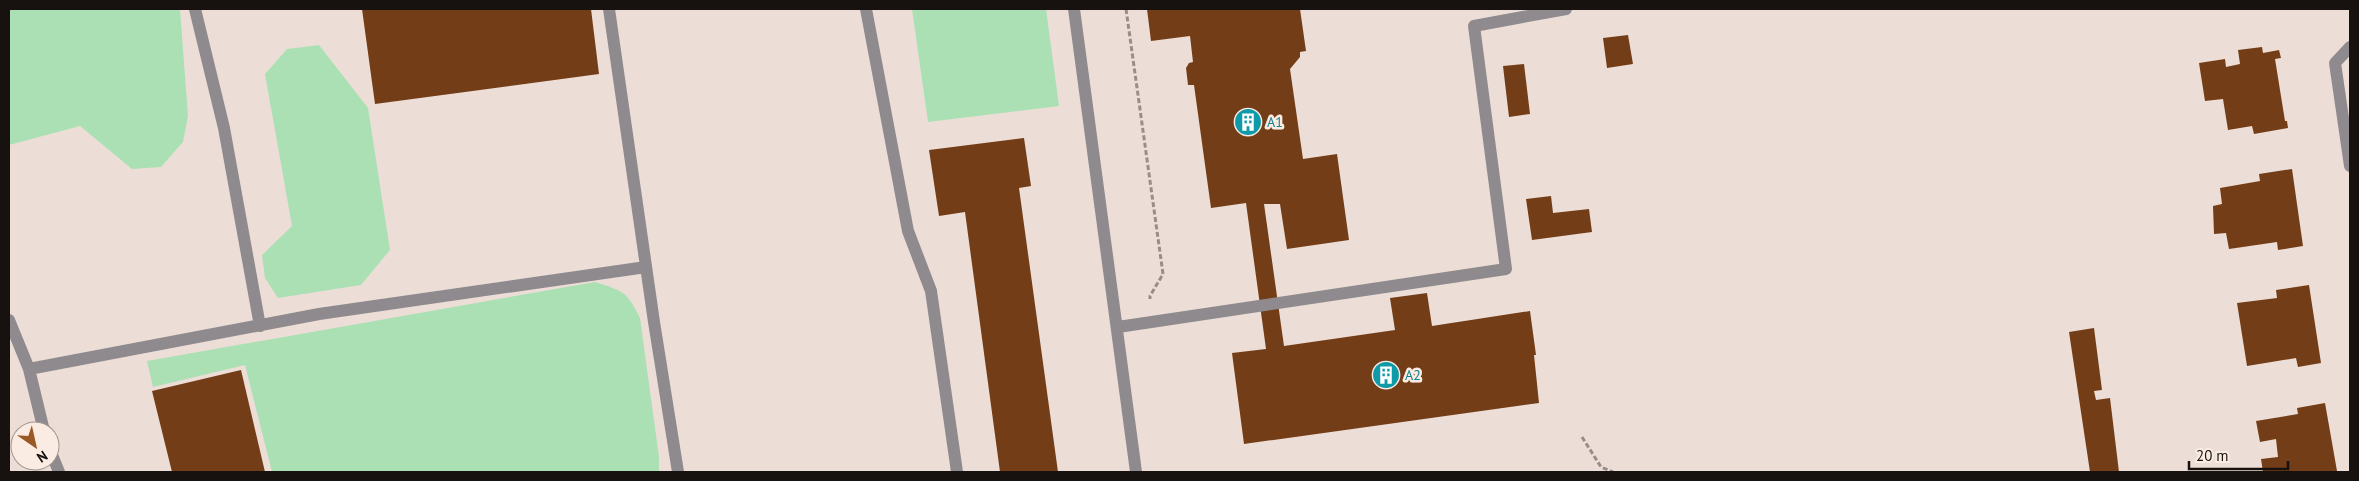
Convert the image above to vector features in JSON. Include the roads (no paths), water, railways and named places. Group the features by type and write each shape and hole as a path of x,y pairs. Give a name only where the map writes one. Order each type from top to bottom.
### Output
{"street":[{"path":"195,9 224,128 260,326"},
{"path":"610,9 646,267 678,472"},
{"path":"866,9 908,231 931,291 957,472"},
{"path":"1074,9 1136,472"},
{"path":"1118,327 1506,269 1474,26 1566,9"},
{"path":"2350,47 2335,63 2350,166"},
{"path":"29,369 318,314 646,267"},
{"path":"9,320 29,369 42,421"}],"place":[{"name":"A1","path":"1248,122"},
{"name":"A2","path":"1386,375"}]}
